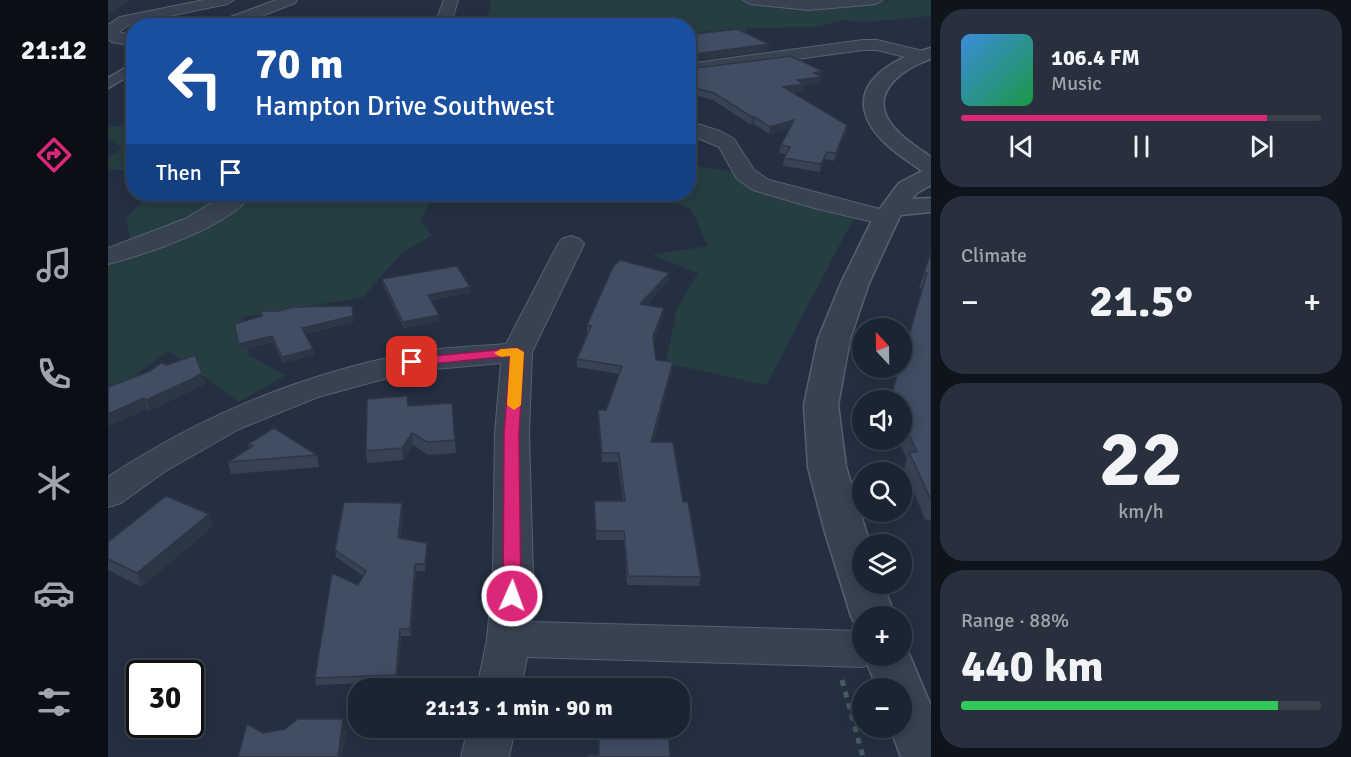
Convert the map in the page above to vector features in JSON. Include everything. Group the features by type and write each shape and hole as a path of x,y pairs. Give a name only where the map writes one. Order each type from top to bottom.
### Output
{"street":[{"path":"135,18 227,0"},
{"path":"242,18 290,0"},
{"path":"445,18 452,0"},
{"path":"750,0 809,6 876,0"},
{"path":"126,20 115,26 110,33 118,39 126,40"},
{"path":"696,68 863,45 877,45 926,54"},
{"path":"926,54 886,76 876,92 875,112 885,128 909,152 931,167"},
{"path":"108,84 126,72"},
{"path":"696,130 727,143 745,174 761,185 826,204 889,213 931,205"},
{"path":"870,606 844,529 827,467 821,405 834,339 855,283 889,213 908,188 931,176"},
{"path":"108,256 174,234 210,215 230,201"},
{"path":"501,678 509,639 513,575 512,433 517,352 571,244"},
{"path":"108,494 152,464 227,422 308,390 412,362 517,352"},
{"path":"509,639 848,649"},
{"path":"912,719 927,757"},
{"path":"486,757 490,738"}],"path":[{"path":"848,649 863,757"}],"green space":[{"path":"490,0 750,0 824,9 895,0 931,0 931,16 864,22 845,20 816,27 747,28 746,36 709,30 696,35 696,18 484,18 490,9"},
{"path":"126,125 126,170 108,169 108,156 122,150 114,140 108,139 108,127"},
{"path":"696,166 745,174 857,212 766,385 666,363 677,308 698,273 652,255 708,246 691,209 672,201 696,201"},
{"path":"143,201 430,201 420,221 432,235 401,254 363,297 243,317 249,356 286,375 239,402 169,351 122,384 108,385 108,256 133,248 126,219"}],"building":[{"path":"737,29 769,44 696,54 696,34"},
{"path":"791,56 822,71 814,73 822,77 797,80 804,84 783,87 847,125 836,153 827,152 821,164 784,158 790,147 781,145 794,120 770,127 714,93 696,88 696,68"},
{"path":"931,252 931,500 909,452 917,452 912,441 912,390 893,390 896,378 912,378 912,325 927,273 924,273"},
{"path":"620,260 669,273 640,304 664,308 653,336 656,360 673,362 651,442 673,442 683,502 688,502 701,577 628,576 624,531 596,531 594,501 625,501 619,453 602,453 598,410 606,410 622,366 577,359 591,326 587,325 613,267"},
{"path":"457,266 470,287 428,295 439,315 403,322 382,279"},
{"path":"352,306 353,316 302,328 313,349 282,357 272,336 239,344 234,324 262,316 260,311 278,311 294,307"},
{"path":"195,355 202,373 146,400 144,398 108,414 108,387 150,371 161,363 167,365"},
{"path":"407,396 408,406 452,403 455,440 427,442 412,433 402,448 366,451 367,399"},
{"path":"274,428 317,455 228,462 253,446 248,444"},
{"path":"166,496 209,514 137,573 108,559 108,542"},
{"path":"344,502 402,503 398,538 427,543 425,564 415,564 410,629 400,629 396,675 315,678 332,573 358,585 366,571 335,550"},
{"path":"298,719 343,719 338,757 238,757 247,724 263,733 285,729"},
{"path":"599,738 669,738 670,757 588,757 588,755 599,755"}],"slow traffic":[{"path":"501,353 517,352 514,405"}],"route":[{"path":"412,362 517,352 512,433 512,596"}]}
